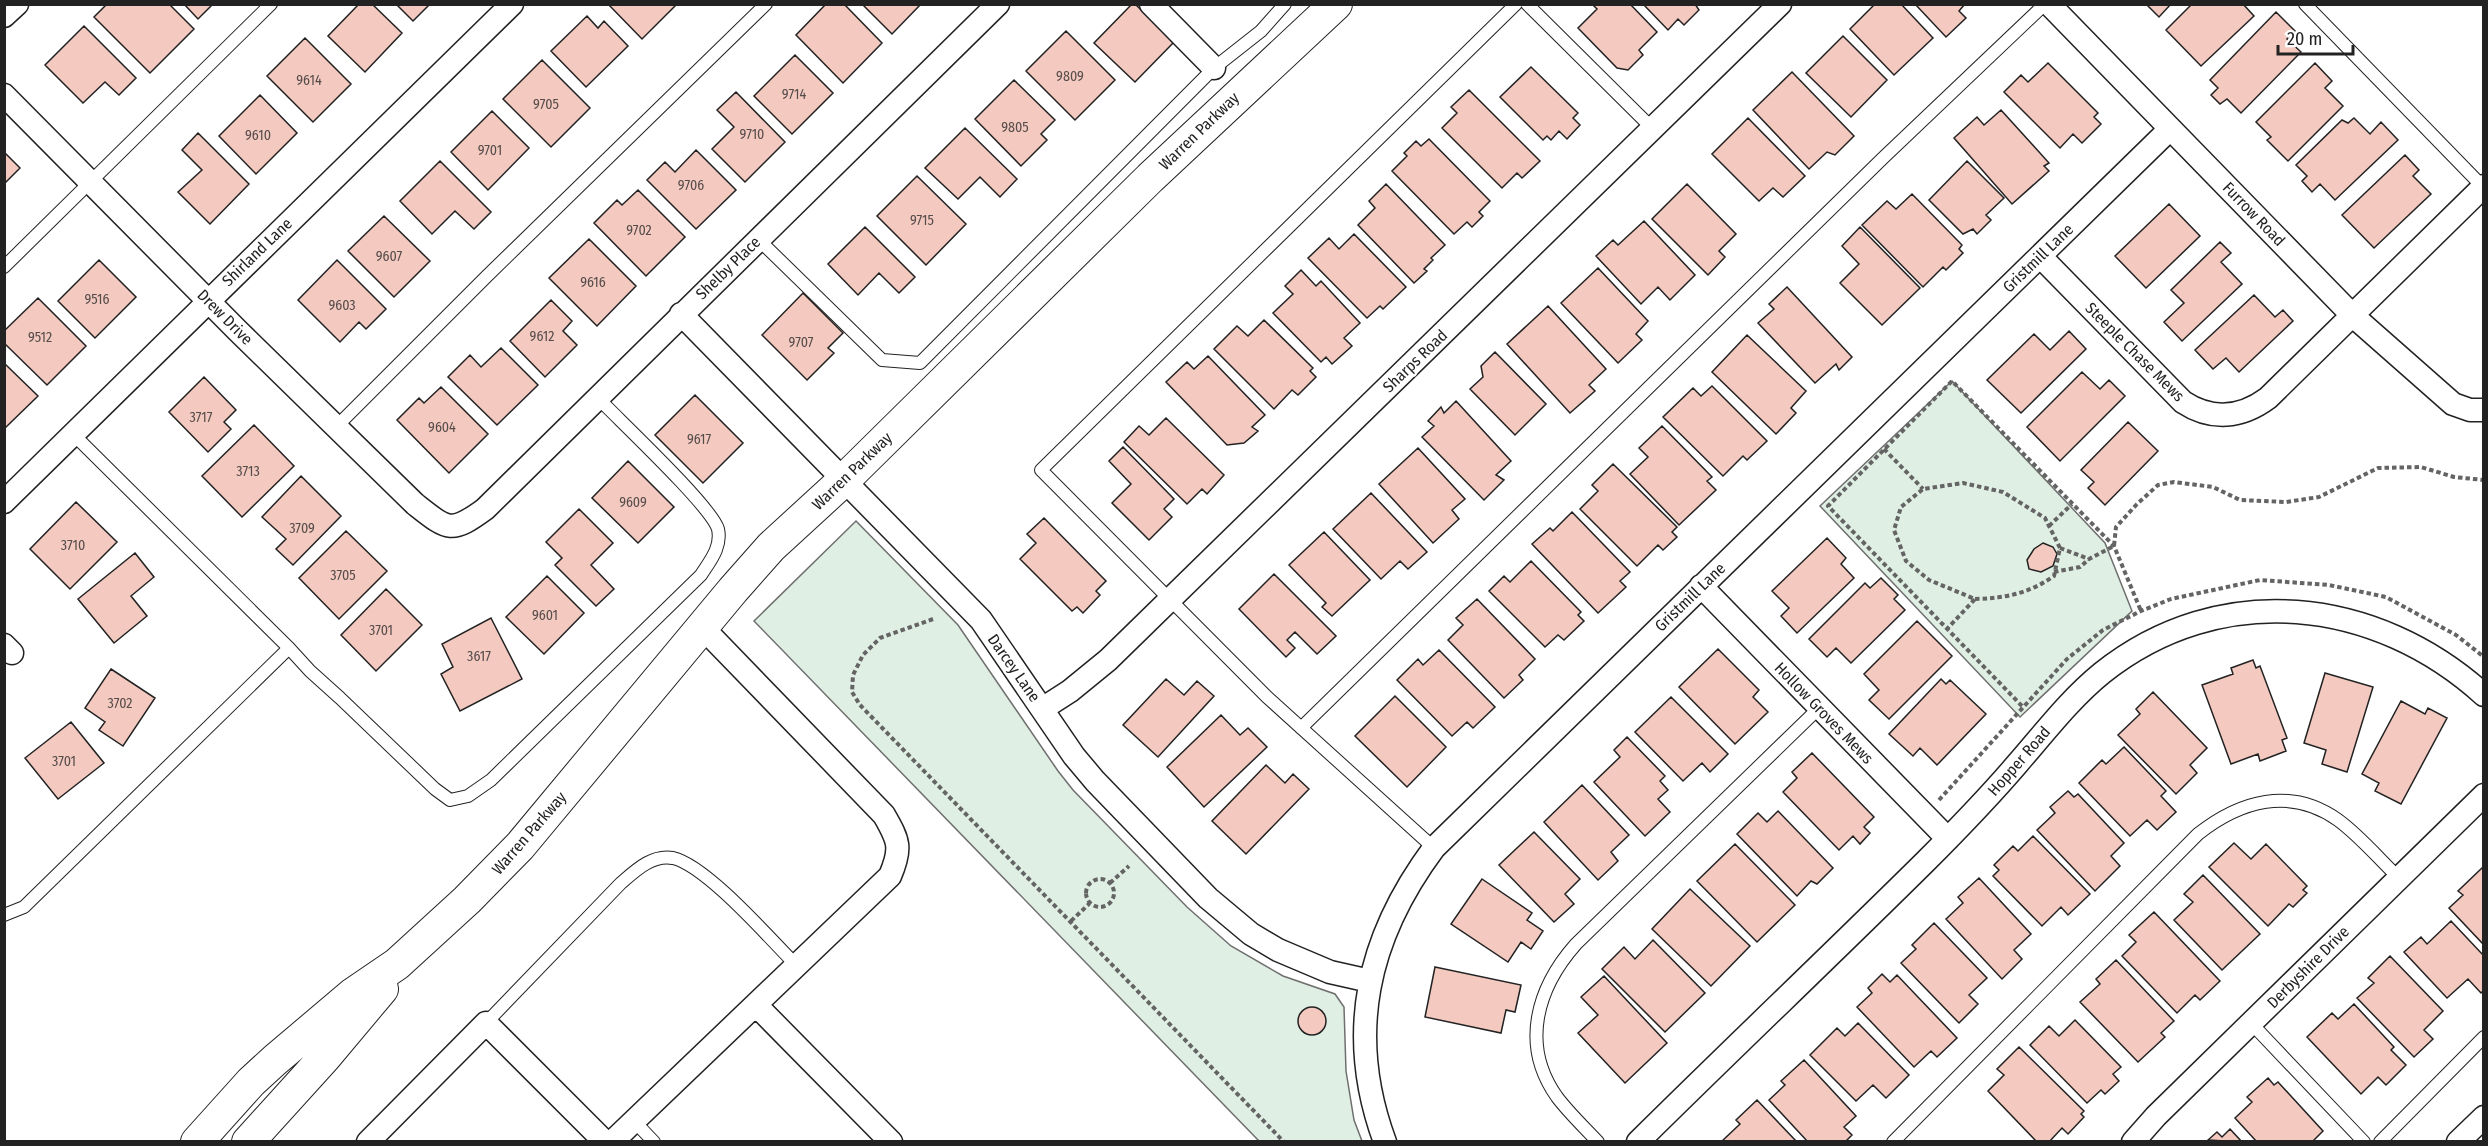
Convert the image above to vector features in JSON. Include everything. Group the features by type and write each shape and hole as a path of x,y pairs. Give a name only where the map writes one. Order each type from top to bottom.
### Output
{"main road":[{"name":"Warren Parkway","path":"197,1142 251,1082 275,1060 353,994 397,964 467,900 520,846 771,547 843,480 1150,178 1336,4"},
{"name":"Warren Parkway","path":"248,1142 325,1057 382,989 397,964"}],"street":[{"path":"4,16 16,4"},
{"name":"Shirland Lane","path":"4,501 512,4"},
{"name":"Shelby Place","path":"455,527 463,525 485,508 998,4"},
{"path":"1151,4 1214,68"},
{"name":"Sharps Road","path":"1042,709 1090,676 1780,4"},
{"name":"Furrow Road","path":"2047,4 2352,315 2453,404 2477,410"},
{"name":"Drew Drive","path":"4,95 416,504 435,520 455,527"},
{"name":"Gristmill Lane","path":"1385,1142 1375,1110 1367,1071 1365,1022 1370,981 1380,942 1396,905 1434,848 2170,129"},
{"name":"Steeple Chase Mews","path":"2040,256 2178,397 2190,406 2211,415 2234,415 2255,407 2268,398 2483,186"},
{"name":"Darcey Lane","path":"681,314 981,620 1074,756 1095,782 1225,914 1251,934 1292,958 1330,972 1370,981"},
{"name":"Hollow Groves Mews","path":"1701,586 1948,839"},
{"name":"Hopper Road","path":"1638,1142 1948,839 2085,687 2117,662 2145,645 2199,623 2239,614 2280,611 2345,619 2369,625 2414,644 2456,671 2484,695"},
{"path":"612,1142 890,876 898,855 895,834 885,815 703,628"},
{"name":"Derbyshire Drive","path":"2133,1142 2484,795"},
{"path":"757,1005 891,1142"},
{"path":"368,1142 486,1023 605,1142"},
{"path":"2462,1140 2484,1117"}],"lane":[{"path":"4,267 92,183 271,4"},
{"path":"336,427 766,4"},
{"path":"758,239 882,360 920,363 1214,68 1261,31 1285,4"},
{"path":"1434,848 1267,697 1041,470 1516,4"},
{"path":"1527,4 1653,129"},
{"path":"1301,728 1883,158 2047,4"},
{"path":"2305,4 2483,186"},
{"path":"73,434 310,671 435,789 450,800 468,796 491,780 701,575 717,551 717,529 702,505 597,397"},
{"path":"4,915 24,907 289,648"},
{"path":"1598,1142 1558,1098 1539,1058 1537,1027 1539,1007 1545,989 1564,957 1576,944 1819,708"},
{"path":"1893,1142 2198,834 2229,813 2243,806 2266,801 2290,802 2314,807 2347,827 2399,878"},
{"path":"486,1023 621,883 645,863 671,858 693,867 715,884 797,966"},
{"path":"2251,1023 2364,1142"},
{"path":"2380,1142 2484,1037"},
{"path":"633,1120 654,1142"}],"path":[{"path":"2022,706 1828,506 1952,381 2114,546 2141,611"},
{"path":"1884,449 1923,489"},
{"path":"2114,546 2116,527 2137,504 2158,485 2174,482 2213,487 2240,500 2286,501 2319,497 2378,468 2421,466 2454,477 2484,480"},
{"path":"1963,483 2003,492 2045,518 2060,548 2054,576 2036,589 2006,598 1975,599 1929,580 1906,561 1894,530 1901,507 1923,489 1963,483"},
{"path":"2049,526 2072,504"},
{"path":"2054,572 2080,567 2089,559 2114,546"},
{"path":"2060,548 2089,559"},
{"path":"1946,630 1975,599"},
{"path":"933,619 880,638 863,655 853,675 852,692 860,705 1284,1142"},
{"path":"1110,884 1129,866"},
{"path":"1102,879 1110,884 1114,892 1108,905 1098,908 1089,904 1085,896 1089,883 1102,879"},
{"path":"1071,921 1089,904"}],"green space":[{"path":"1952,381 2105,543 2132,611 2020,717 1820,506"},
{"path":"856,521 958,625 1073,790 1187,907 1231,946 1283,976 1335,994 1344,1007 1346,1071 1354,1120 1362,1141 1259,1141 754,621"}],"building":[{"path":"107,4 169,4 194,29 150,73 94,17"},
{"path":"184,4 213,4 198,19"},
{"path":"359,4 372,4 402,33 365,72 328,36"},
{"path":"396,4 430,4 413,21"},
{"path":"608,4 677,4 642,39"},
{"path":"826,4 844,4 882,43 843,83 796,35"},
{"path":"862,4 921,4 892,34"},
{"path":"1132,4 1135,4 1174,42 1135,82 1094,43"},
{"path":"1592,4 1630,4 1657,32 1639,50 1643,55 1628,70 1617,68 1578,28 1597,9"},
{"path":"1643,4 1695,4 1699,10 1684,25 1678,19 1668,30"},
{"path":"1875,4 1901,4 1933,38 1894,75 1850,29"},
{"path":"1915,4 1965,4 1959,11 1966,18 1946,37"},
{"path":"2146,4 2171,4 2159,17"},
{"path":"2192,4 2243,4 2254,16 2201,66 2166,30"},
{"path":"2276,12 2295,31 2287,39 2301,52 2241,113 2227,99 2220,104 2211,95 2218,88 2210,80"},
{"path":"587,16 598,28 604,21 628,46 586,87 551,51"},
{"path":"84,26 136,78 119,95 105,82 83,103 45,65"},
{"path":"1066,31 1115,80 1075,120 1026,71"},
{"path":"1843,36 1887,80 1851,117 1806,73"},
{"path":"305,38 351,84 313,122 267,76"},
{"path":"795,55 833,93 792,134 754,96"},
{"path":"542,60 590,108 551,147 503,99"},
{"path":"2048,63 2098,113 2094,117 2101,124 2082,143 2073,134 2060,148 2004,92 2021,75 2028,82"},
{"path":"2315,63 2332,81 2325,88 2343,106 2288,161 2267,140 2271,137 2256,122"},
{"path":"1531,67 1578,113 1573,118 1580,125 1567,139 1559,131 1551,140 1547,136 1543,140 1500,97"},
{"path":"1792,72 1854,136 1835,155 1827,152 1809,169 1753,110"},
{"path":"1014,80 1055,120 1041,134 1047,140 1021,166 975,119"},
{"path":"1469,90 1540,161 1522,178 1517,173 1502,188 1442,128 1457,113 1451,107"},
{"path":"736,92 785,142 745,182 712,149 734,127 717,110"},
{"path":"260,95 297,133 256,174 219,136"},
{"path":"2001,110 2049,163 2044,166 2049,171 2012,204 1954,138 1977,117 1984,125"},
{"path":"492,111 529,148 488,190 451,152"},
{"path":"1748,118 1805,176 1783,197 1773,188 1759,201 1712,154"},
{"path":"2354,118 2370,134 2381,122 2398,140 2335,200 2320,184 2312,192 2302,181 2307,176 2296,165 2342,120 2348,123"},
{"path":"965,128 1017,179 1000,197 980,177 958,199 925,168"},
{"path":"198,133 249,184 210,224 178,192 202,170 182,150"},
{"path":"1429,139 1490,201 1479,212 1483,216 1472,227 1467,222 1454,234 1392,171 1407,156 1404,153 1416,141 1421,146"},
{"path":"696,150 736,190 696,229 647,180 665,162 675,172"},
{"path":"4,152 20,168 4,184"},
{"path":"2405,155 2419,170 2413,176 2431,194 2374,248 2342,215"},
{"path":"440,161 491,212 474,229 455,211 432,234 400,201"},
{"path":"1967,161 2004,198 1986,215 1991,220 1977,234 1973,229 1963,234 1929,200"},
{"path":"917,176 966,224 926,265 877,216"},
{"path":"1386,184 1445,245 1431,258 1433,260 1424,269 1427,271 1414,283 1358,225 1375,208 1369,201"},
{"path":"1687,184 1736,234 1719,251 1725,257 1708,275 1652,219"},
{"path":"638,190 685,237 646,276 594,223 617,200 622,205"},
{"path":"1912,194 1962,245 1959,249 1963,253 1946,270 1943,267 1923,287 1862,225 1887,201 1896,209"},
{"path":"2169,204 2200,236 2146,288 2115,256"},
{"path":"384,216 430,261 394,297 348,251"},
{"path":"1644,221 1695,275 1670,300 1658,287 1641,304 1596,256 1613,240 1618,245"},
{"path":"865,227 915,277 899,293 879,273 858,295 828,264"},
{"path":"1860,227 1920,288 1882,325 1840,283 1859,264 1842,246"},
{"path":"1354,234 1406,287 1383,309 1380,306 1367,318 1308,258 1329,238 1339,249"},
{"path":"589,239 636,286 597,326 549,278"},
{"path":"2220,242 2231,253 2221,262 2242,284 2182,341 2164,322 2184,303 2171,290"},
{"path":"99,260 136,297 95,338 58,301"},
{"path":"337,260 386,309 366,329 359,322 340,342 298,300"},
{"path":"1598,268 1648,321 1636,334 1642,340 1618,363 1561,303"},
{"path":"1301,270 1316,286 1321,281 1360,323 1344,338 1352,346 1332,364 1326,357 1321,362 1273,313 1293,294 1285,286"},
{"path":"1787,287 1852,357 1839,370 1836,364 1815,383 1758,323 1774,309 1769,304"},
{"path":"803,293 843,333 828,348 834,353 807,380 762,335"},
{"path":"2254,295 2275,317 2283,310 2293,321 2239,372 2226,358 2213,369 2195,350"},
{"path":"38,298 86,346 47,385 4,343 4,331"},
{"path":"551,300 572,321 563,331 577,345 545,377 510,341"},
{"path":"1548,306 1606,369 1589,385 1595,391 1570,413 1507,344"},
{"path":"1264,320 1313,368 1310,371 1316,377 1298,395 1292,390 1274,409 1214,349 1237,326 1248,336"},
{"path":"2069,331 2086,349 2021,413 1987,380 2034,334 2050,350"},
{"path":"1747,335 1806,391 1791,408 1796,413 1776,434 1712,372"},
{"path":"501,348 538,385 497,425 448,377 470,355 481,367"},
{"path":"1495,352 1546,404 1515,435 1470,389 1483,377 1481,366"},
{"path":"1208,356 1265,415 1252,427 1258,431 1244,443 1227,445 1166,382 1187,362 1194,369"},
{"path":"4,363 38,396 4,429"},
{"path":"2082,372 2100,389 2109,380 2125,396 2060,461 2027,427"},
{"path":"204,377 236,410 224,422 231,429 208,452 169,412"},
{"path":"1712,386 1767,441 1747,460 1743,456 1723,476 1663,417 1693,388 1701,396"},
{"path":"441,387 488,434 449,473 397,420 419,398 424,403"},
{"path":"695,395 743,443 703,483 655,435"},
{"path":"1456,401 1511,461 1496,475 1504,480 1484,500 1422,437 1434,426 1428,421 1441,407 1444,413"},
{"path":"1166,418 1224,475 1207,494 1202,489 1187,504 1124,442 1139,426 1149,435"},
{"path":"2128,422 2158,451 2105,505 2088,488 2094,482 2081,470"},
{"path":"254,425 294,466 242,517 202,476"},
{"path":"1662,426 1712,477 1707,481 1716,490 1679,525 1630,474 1648,457 1639,448"},
{"path":"1123,447 1174,499 1164,509 1172,517 1149,540 1112,503 1131,484 1109,461"},
{"path":"1418,448 1465,499 1452,510 1459,519 1433,543 1379,484"},
{"path":"628,461 674,507 638,543 592,498"},
{"path":"1613,464 1677,527 1672,532 1677,537 1663,550 1658,545 1637,566 1580,509 1598,491 1592,485"},
{"path":"301,476 341,516 293,565 276,549 286,539 262,517"},
{"path":"1371,493 1427,552 1408,569 1400,561 1381,579 1333,529"},
{"path":"76,502 117,542 70,589 30,549"},
{"path":"579,509 613,543 591,565 614,589 596,606 555,565 562,558 546,542"},
{"path":"1572,512 1630,572 1620,581 1626,587 1598,613 1532,544 1550,528 1553,531"},
{"path":"1044,518 1106,581 1096,591 1100,595 1083,613 1077,607 1072,611 1020,559 1036,543 1027,534"},
{"path":"346,531 387,571 339,619 299,578"},
{"path":"1324,532 1370,580 1332,616 1322,607 1326,603 1289,565"},
{"path":"1827,538 1846,558 1841,564 1854,578 1797,633 1781,616 1789,608 1772,591"},
{"path":"2043,543 2053,547 2057,554 2053,566 2041,572 2029,569 2027,560 2034,549"},
{"path":"135,553 154,577 131,596 147,616 114,643 78,599"},
{"path":"1531,561 1581,612 1578,615 1584,621 1564,640 1558,635 1545,647 1489,591 1504,576 1510,582"},
{"path":"1274,574 1336,636 1317,654 1295,632 1287,640 1295,648 1286,657 1239,609"},
{"path":"547,576 584,613 544,654 506,617"},
{"path":"1881,578 1898,595 1894,599 1905,610 1851,663 1836,648 1827,657 1809,639 1865,583 1870,588"},
{"path":"386,589 422,625 376,671 341,635"},
{"path":"1477,599 1535,659 1519,675 1523,680 1504,698 1448,640 1463,625 1456,618"},
{"path":"491,618 522,679 460,711 441,674 453,667 442,644"},
{"path":"1917,621 1952,656 1889,719 1869,700 1879,690 1864,674"},
{"path":"1718,649 1759,690 1753,697 1768,712 1735,744 1679,687"},
{"path":"1439,650 1495,707 1473,728 1467,722 1452,736 1397,680 1418,659 1423,665"},
{"path":"2253,660 2256,668 2260,666 2287,738 2282,740 2286,751 2260,761 2258,754 2231,764 2202,685 2233,674 2231,668"},
{"path":"111,669 155,698 123,746 99,730 105,722 85,708"},
{"path":"2325,673 2373,687 2347,772 2322,764 2326,750 2304,743"},
{"path":"1166,679 1184,695 1197,681 1214,696 1158,757 1123,725"},
{"path":"1941,679 1946,684 1950,680 1986,714 1937,765 1920,748 1913,756 1889,734"},
{"path":"2153,692 2207,748 2190,765 2197,773 2176,794 2118,735 2140,714 2136,709"},
{"path":"1395,696 1446,747 1407,787 1355,736"},
{"path":"1671,697 1728,754 1710,772 1702,763 1683,781 1635,732"},
{"path":"2401,701 2425,714 2428,708 2447,718 2401,804 2375,791 2379,783 2362,774"},
{"path":"1221,715 1240,735 1248,728 1267,747 1204,807 1167,767"},
{"path":"71,722 104,763 58,799 25,758"},
{"path":"1627,737 1665,776 1660,781 1668,790 1658,799 1670,812 1645,836 1594,782 1620,757 1614,750"},
{"path":"2124,747 2166,791 2161,796 2176,812 2157,830 2147,820 2130,836 2079,783 2102,760 2106,764"},
{"path":"1812,753 1874,817 1864,827 1870,833 1860,844 1853,836 1839,850 1783,792 1797,778 1792,772"},
{"path":"1266,765 1285,783 1293,774 1309,789 1246,854 1212,821"},
{"path":"1582,785 1629,835 1611,852 1618,861 1598,880 1544,822"},
{"path":"2068,791 2074,797 2078,794 2124,843 2111,856 2120,866 2095,891 2037,830 2055,813 2050,807"},
{"path":"1778,811 1833,868 1817,884 1811,881 1797,896 1737,834 1758,813 1767,822"},
{"path":"1534,832 1580,879 1565,894 1574,904 1554,922 1499,865"},
{"path":"2033,836 2090,894 2068,915 2061,907 2042,926 1993,876 1999,870 1994,865 2013,846 2018,851"},
{"path":"2234,843 2251,859 2266,844 2307,886 2303,890 2307,893 2293,907 2289,904 2268,926 2209,867"},
{"path":"1735,844 1795,905 1757,942 1697,881"},
{"path":"2483,867 2484,945 2449,908 2463,895 2458,891"},
{"path":"2203,875 2260,934 2222,970 2174,920 2193,902 2184,894"},
{"path":"1979,878 2031,934 2014,950 2022,959 2002,979 1946,919 1963,903 1958,897"},
{"path":"1482,879 1532,913 1527,920 1543,931 1531,949 1521,942 1508,962 1451,924"},
{"path":"1690,889 1750,946 1711,986 1652,929"},
{"path":"2154,912 2220,981 2200,1000 2195,995 2177,1013 2122,956 2136,942 2129,935"},
{"path":"2451,921 2484,956 2484,990 2481,993 2468,979 2447,998 2404,952 2421,937 2427,944"},
{"path":"1934,923 1987,978 1969,995 1978,1004 1959,1023 1901,963 1916,949 1912,945"},
{"path":"1653,940 1705,993 1665,1032 1602,969 1624,947 1635,959"},
{"path":"2390,956 2443,1011 2424,1030 2433,1039 2414,1057 2357,998 2374,983 2368,978"},
{"path":"2116,960 2174,1021 2161,1033 2165,1037 2138,1062 2080,1002 2100,984 2096,979"},
{"path":"1435,967 1521,985 1515,1012 1506,1010 1501,1033 1425,1017"},
{"path":"1882,974 1890,982 1897,975 1957,1038 1937,1057 1931,1051 1914,1067 1857,1007 1872,993 1868,988"},
{"path":"1604,976 1667,1043 1625,1083 1578,1033 1598,1015 1581,997"},
{"path":"2354,1004 2394,1047 2391,1050 2406,1065 2386,1085 2378,1077 2361,1094 2307,1037 2332,1013 2338,1019"},
{"path":"1312,1007 1322,1011 1326,1021 1322,1031 1312,1035 1302,1031 1298,1021 1302,1011"},
{"path":"2075,1020 2121,1067 2113,1074 2119,1081 2105,1094 2101,1090 2087,1103 2030,1045 2049,1026 2059,1036"},
{"path":"1858,1023 1909,1075 1886,1098 1873,1085 1856,1101 1810,1055 1837,1028 1845,1036"},
{"path":"2019,1047 2084,1111 2081,1114 2084,1117 2068,1134 2062,1128 2049,1142 2037,1142 1988,1091 2004,1075 1997,1069"},
{"path":"1804,1060 1856,1116 1844,1127 1852,1135 1845,1142 1808,1142 1769,1100 1785,1085 1781,1081"},
{"path":"2268,1078 2274,1085 2278,1082 2323,1131 2312,1142 2257,1142 2235,1118 2252,1102 2247,1097"},
{"path":"1757,1100 1797,1142 1721,1142 1740,1124 1736,1120"},
{"path":"2230,1129 2242,1142 2208,1140 2217,1132 2222,1137"}]}
